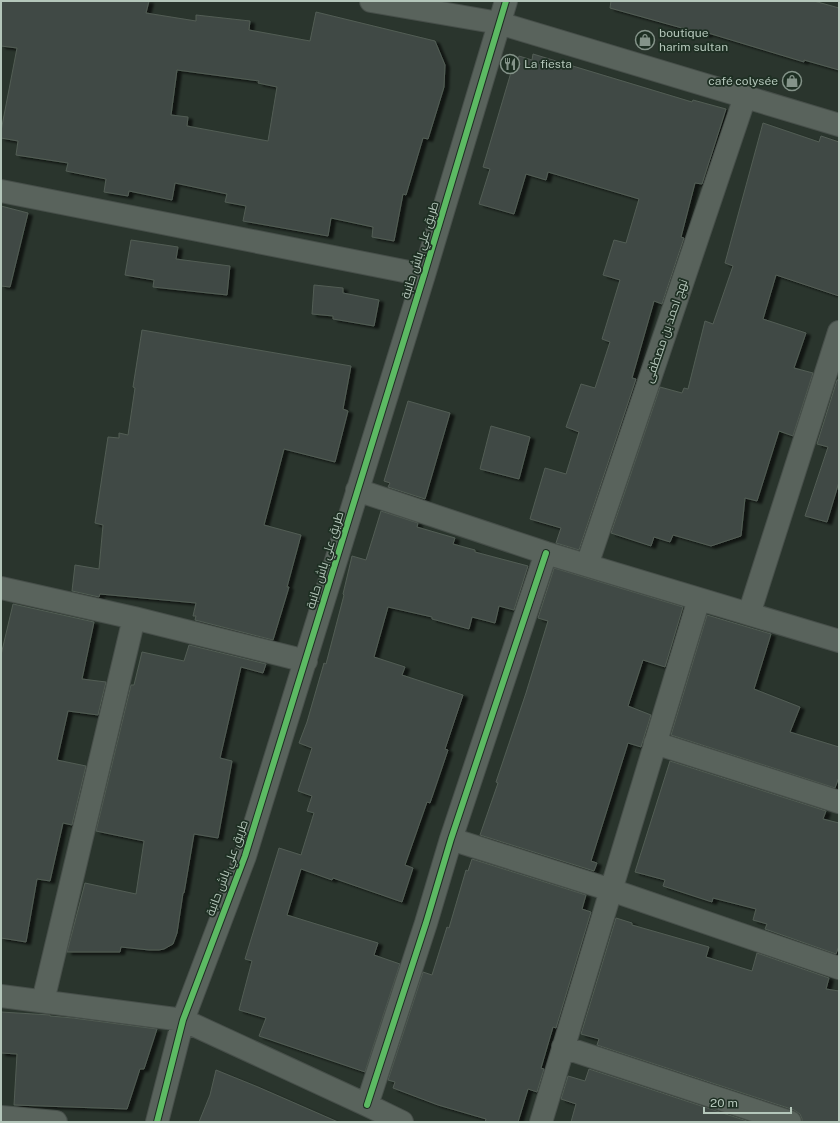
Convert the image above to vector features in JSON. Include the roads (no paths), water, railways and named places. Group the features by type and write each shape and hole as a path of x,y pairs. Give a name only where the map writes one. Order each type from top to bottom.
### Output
{"street":[{"path":"371,1 499,23 839,125"},
{"name":"طريق علي باش حانبة","path":"157,1122 183,1020 245,856 306,661 506,1"},
{"name":"نهج احمد بن مصطفى","path":"587,565 745,97"},
{"path":"1,190 424,274"},
{"path":"749,614 839,332"},
{"path":"357,490 546,553 839,641"},
{"path":"367,1104 426,923 451,839 546,553"},
{"path":"1,588 134,618 306,661"},
{"path":"541,1122 699,599"},
{"path":"43,1001 134,618"},
{"path":"655,742 839,802"},
{"path":"451,839 611,890 839,968"},
{"path":"1,996 183,1020 367,1104 402,1122"},
{"path":"563,1047 790,1122"},
{"path":"1,1117 56,1122"}],"place":[{"name":"boutique harim sultan","path":"645,40"},
{"name":"La fiesta","path":"510,64"},
{"name":"café colysée","path":"792,81"}]}
